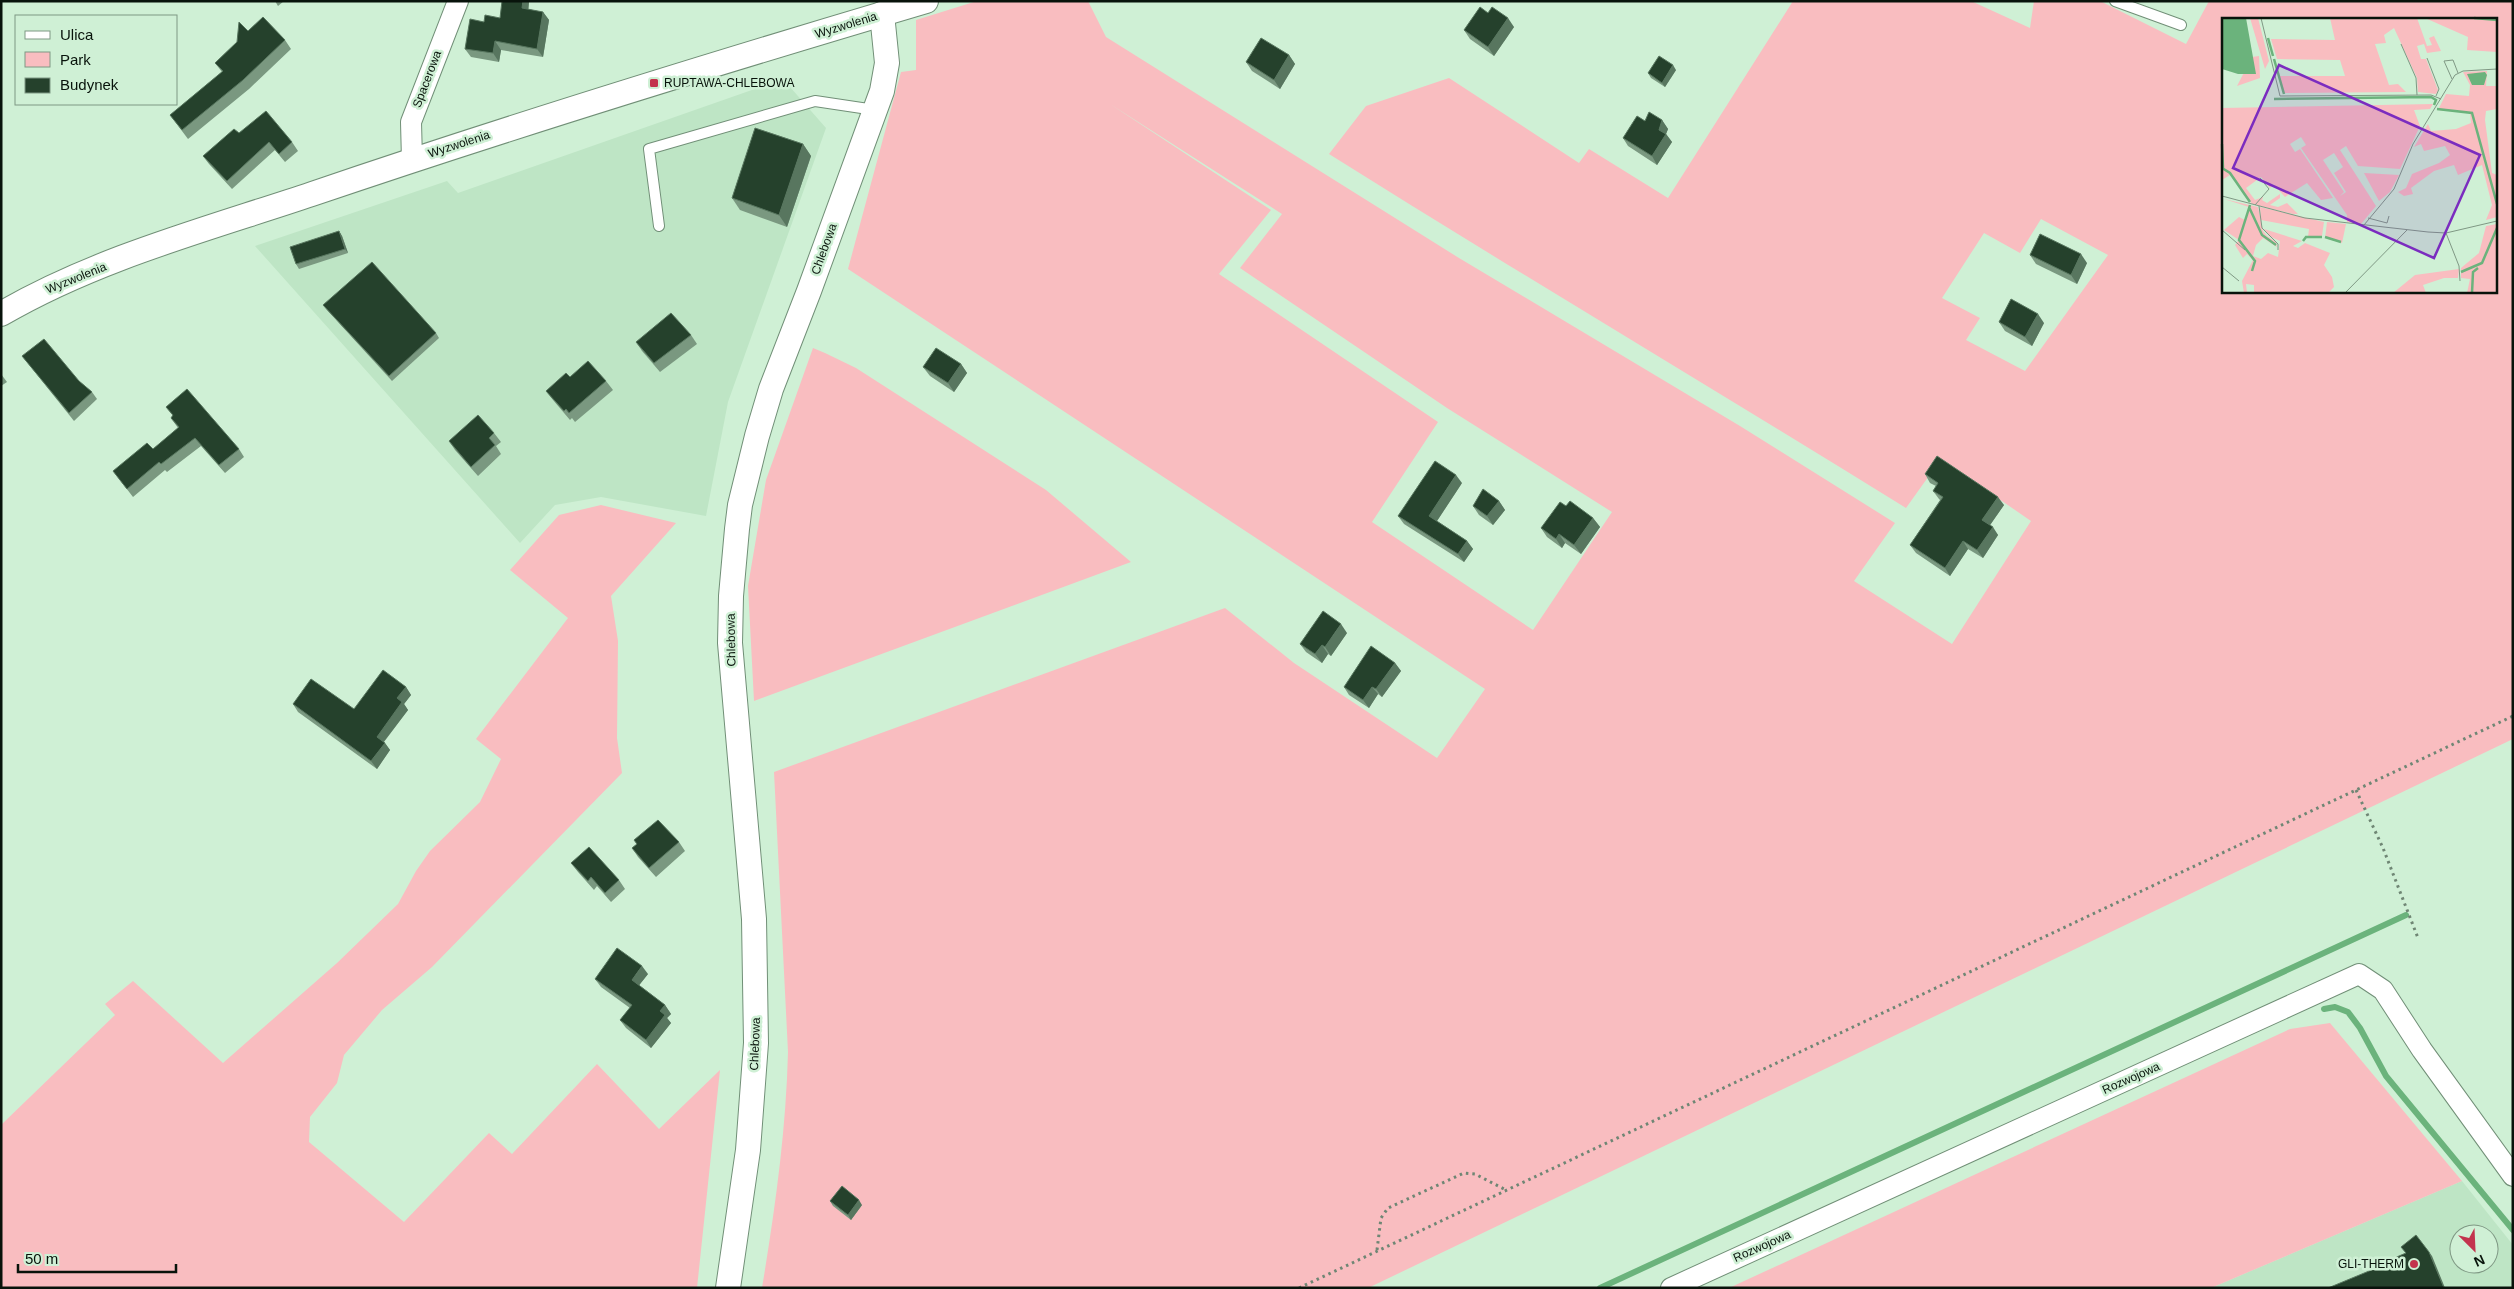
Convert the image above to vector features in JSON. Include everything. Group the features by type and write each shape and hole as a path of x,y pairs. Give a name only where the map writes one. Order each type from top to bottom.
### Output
{"street":[{"name":"Spacerowa","path":"412,160 412,122 458,1"},
{"name":"Wyzwolenia","path":"1,314 76,276 412,160 574,107 926,1"},
{"name":"Chlebowa","path":"728,1288 748,1150 756,1043 754,919 730,643 737,529 740,505 771,389 876,110 887,63 882,14"},
{"name":"Rozwojowa","path":"1671,1288 2359,974 2383,990 2422,1050 2513,1176"}],"lane":[{"path":"2115,1 2181,25"},
{"path":"659,226 649,149 815,101 876,110"}],"path":[{"path":"1299,1288 2513,716"},
{"path":"2356,790 2382,848 2418,938"},
{"path":"1377,1251 1380,1218 1394,1204 1464,1172 1475,1174 1506,1190"}],"shaded area":[{"path":"783,79 826,128 728,402 706,516 601,497 555,505 520,543 255,246 447,181 458,193"},
{"path":"2462,1181 2496,1224 2449,1224 2449,1274 2499,1274 2499,1227 2513,1245 2513,1288 2211,1288"}],"green space":[{"path":"977,1 1088,1 1106,37 1459,258 1740,426 1895,523 1854,581 1952,644 2031,521 1941,459 1906,508 1329,154 1366,106 1449,78 1579,163 1589,149 1668,198 1793,1 1971,1 2030,28 2034,1 2100,1 2186,44 2209,1 2513,1 2513,739 1368,1288 762,1288 779,1170 785,1112 788,1052 774,772 1225,608 1294,663 1437,758 1485,689 848,269 901,72 916,70 916,20","holes":["1110,104 1282,214 1240,268 1447,408 1612,512 1533,630 1372,522 1438,422 1219,274 1271,210","2041,219 2108,255 2025,371 1966,340 1980,318 1942,298 1984,233 2020,253"]},
{"path":"813,348 856,368 1046,490 1131,562 754,701 748,586 766,480"},
{"path":"601,505 676,523 611,596 618,641 617,738 622,773 432,967 382,1010 344,1055 337,1083 310,1117 309,1142 404,1222 489,1133 512,1154 597,1064 659,1129 720,1070 697,1288 1,1288 1,1125 115,1015 105,1004 133,981 223,1063 337,963 398,904 416,871 430,851 480,802 501,759 476,739 568,618 510,570 559,515"},
{"path":"2330,1023 2462,1181 2211,1288 1729,1288 2290,1029"}],"building":[{"path":"502,1 523,1 522,8 543,12 537,49 495,41 493,53 465,49 470,19 484,22 485,15 500,18"},
{"path":"1480,7 1488,13 1492,7 1508,18 1488,47 1464,30"},
{"path":"263,17 285,40 243,80 182,130 170,115 223,71 215,63 237,42 239,22 248,31"},
{"path":"1261,38 1289,55 1274,80 1246,62"},
{"path":"1659,56 1673,65 1662,83 1648,73"},
{"path":"266,111 292,142 279,154 269,142 227,181 203,156 234,129 239,133"},
{"path":"1649,112 1662,120 1659,130 1666,134 1652,156 1623,138 1637,116 1645,121"},
{"path":"755,128 803,144 779,215 732,198"},
{"path":"339,231 345,249 296,264 290,247"},
{"path":"2040,234 2081,254 2071,275 2030,255"},
{"path":"372,262 436,333 389,376 323,305"},
{"path":"2011,299 2038,314 2025,337 1999,322"},
{"path":"671,313 691,335 654,363 636,342"},
{"path":"44,339 79,381 92,392 69,413 22,356"},
{"path":"936,348 961,364 948,383 923,367"},
{"path":"588,361 606,381 569,413 566,409 564,411 546,391 566,373 570,377"},
{"path":"187,389 239,449 219,465 195,438 161,464 159,462 127,489 113,471 147,443 153,449 179,427 171,418 173,415 166,407"},
{"path":"478,415 494,433 489,438 495,445 471,467 449,441"},
{"path":"1937,456 1998,497 1982,520 1993,527 1977,550 1963,541 1945,568 1910,545 1943,497 1933,491 1938,483 1925,474"},
{"path":"1435,461 1456,475 1429,516 1467,541 1458,554 1398,516"},
{"path":"1483,489 1499,501 1487,516 1473,506"},
{"path":"1570,501 1593,518 1574,545 1559,534 1556,539 1541,528 1560,502 1566,506"},
{"path":"1323,611 1341,624 1325,647 1322,645 1315,654 1300,644"},
{"path":"1371,646 1395,663 1376,689 1372,687 1363,700 1344,687"},
{"path":"383,670 406,687 397,698 402,702 377,737 385,743 371,761 293,704 311,679 354,709"},
{"path":"658,820 679,842 649,868 632,848 637,844 634,840"},
{"path":"589,847 619,880 605,893 591,877 588,881 571,863"},
{"path":"617,948 642,966 632,980 665,1005 660,1011 665,1015 646,1040 620,1020 632,1005 595,979"},
{"path":"842,1186 859,1200 848,1215 830,1201"},
{"name":"GLI-THERM","path":"2416,1235 2429,1252 2444,1288 2328,1288 2386,1264 2385,1262 2406,1253 2401,1247"}],"waterway":[{"path":"1600,1288 2406,915"},
{"path":"2324,1009 2335,1007 2348,1012 2360,1028 2386,1076 2513,1230"}],"place":[{"name":"RUPTAWA-CHLEBOWA","path":"654,83"},
{"name":"GLI-THERM","path":"2414,1264"}]}
